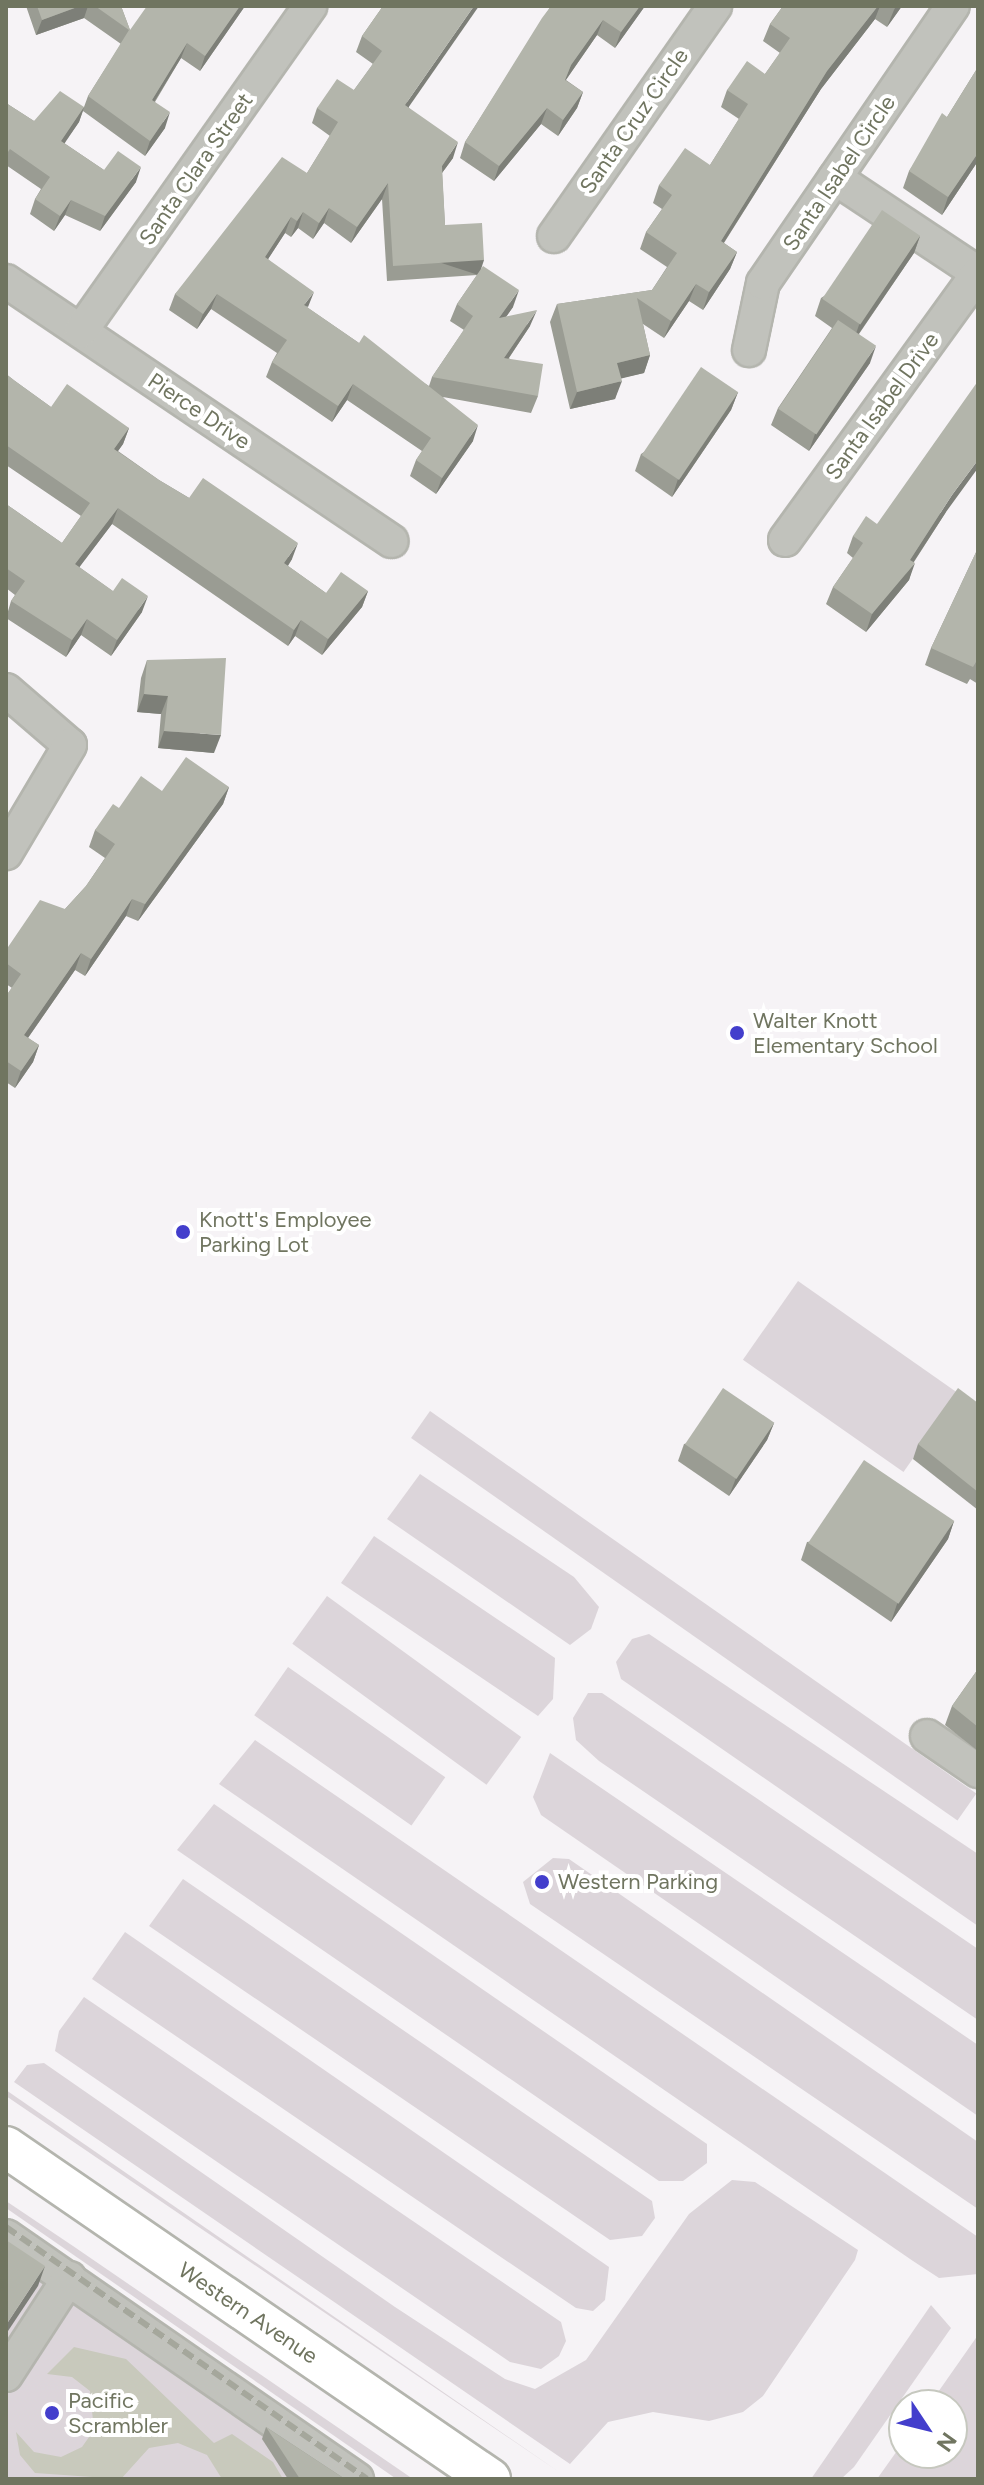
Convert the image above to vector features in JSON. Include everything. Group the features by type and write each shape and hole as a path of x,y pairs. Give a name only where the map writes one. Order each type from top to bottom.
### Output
{"main road":[{"name":"Western Avenue","path":"6,2147 490,2479"}],"street":[{"name":"Santa Clara Street","path":"81,331 310,6"},
{"name":"Santa Cruz Circle","path":"554,236 715,6"},
{"name":"Santa Isabel Circle","path":"749,350 763,283 953,6"},
{"path":"835,178 978,273"},
{"name":"Santa Isabel Drive","path":"785,540 978,273"},
{"name":"Pierce Drive","path":"6,281 391,541"},
{"path":"6,690 70,745 6,853"},
{"path":"927,1736 978,1771"},
{"path":"6,2236 357,2479"},
{"path":"6,2375 69,2278"}],"shaded area":[{"path":"798,1281 959,1393 903,1472 743,1360"},
{"path":"430,1411 976,1794 957,1821 411,1438"},
{"path":"420,1474 574,1577 599,1607 591,1629 570,1645 387,1519"},
{"path":"374,1536 555,1658 553,1699 538,1716 341,1583"},
{"path":"327,1596 521,1737 486,1785 292,1644"},
{"path":"649,1634 978,1854 978,1926 621,1679 616,1662 632,1639"},
{"path":"288,1667 445,1777 411,1825 254,1715"},
{"path":"588,1693 602,1693 978,1949 978,2020 599,1761 576,1740 573,1718"},
{"path":"255,1740 978,2237 978,2274 939,2278 219,1784"},
{"path":"550,1753 978,2045 978,2116 541,1815 533,1797"},
{"path":"214,1804 707,2144 707,2163 683,2181 659,2181 177,1850"},
{"path":"553,1858 569,1859 978,2142 978,2209 530,1904 523,1882"},
{"path":"183,1879 652,2201 655,2218 642,2236 610,2240 149,1926"},
{"path":"125,1932 609,2267 605,2300 593,2311 576,2308 92,1979"},
{"path":"84,1997 561,2322 566,2341 559,2356 541,2369 510,2362 55,2051 59,2031"},
{"path":"44,2063 395,2307 505,2379 535,2389 586,2360 689,2214 732,2180 755,2182 858,2250 855,2260 763,2396 743,2412 709,2421 653,2412 608,2422 570,2464 14,2082 27,2065"},
{"path":"6,2090 559,2472 6,2096"},
{"path":"6,2201 413,2479 395,2478 6,2208"},
{"path":"6,2220 379,2479 6,2479"},
{"path":"931,2305 951,2328 908,2389 888,2389 888,2418 854,2467 841,2479 811,2479"},
{"path":"978,2335 978,2479 877,2479 888,2464 888,2469 968,2469 968,2389 940,2389"},
{"path":"74,2347 126,2359 214,2443 232,2434 273,2462 283,2479 222,2479 207,2455 178,2443 149,2448 121,2479 35,2473 20,2455 16,2432 34,2452 61,2457 82,2447 94,2430 90,2391 72,2377 47,2374"}],"building":[{"path":"37,6 80,6 42,20"},
{"path":"95,6 121,6 130,30 147,6 240,6 205,56 187,43 152,100 170,112 150,141 88,96 129,30"},
{"path":"383,6 474,6 405,105 458,142 442,166 445,225 482,223 484,260 393,266 388,183 357,227 329,208 319,223 303,212 297,221 291,217 265,257 314,292 304,305 359,343 364,335 478,425 442,478 416,460 431,438 353,384 338,406 272,362 287,340 217,294 203,314 175,294 282,157 307,173 338,122 317,108 337,79 354,90 382,51 362,36"},
{"path":"551,6 640,6 621,32 603,20 571,65 565,80 583,92 563,120 547,108 499,166 465,142"},
{"path":"783,6 878,6 827,71 721,241 737,252 709,292 696,284 671,321 637,298 650,355 617,363 622,381 577,392 557,304 652,290 677,253 646,232 672,195 659,185 685,148 710,165 748,104 727,90 747,61 765,74 790,38 770,24"},
{"path":"978,67 978,153 948,197 909,171 942,113 947,117"},
{"path":"60,91 84,107 61,141 104,170 118,151 141,167 105,216 71,200 60,216 35,199 50,177 10,149 6,155 6,103 34,121"},
{"path":"882,210 920,236 860,324 822,299"},
{"path":"483,266 519,290 499,318 537,310 504,358 543,364 538,396 432,377 473,316 457,304"},
{"path":"838,320 876,346 816,434 778,409"},
{"path":"701,367 738,392 679,480 642,455"},
{"path":"6,374 51,407 67,384 129,428 114,449 159,480 189,498 203,478 298,543 284,563 326,593 341,572 368,591 328,639 301,620 294,630 118,508 75,564 113,591 122,578 148,596 117,640 87,619 72,640 11,601 25,581 6,568 6,504 62,543 90,503 6,445"},
{"path":"978,381 978,460 910,560 915,563 872,614 833,587 863,543 853,536 866,516 877,524"},
{"path":"978,548 978,663 973,667 931,648"},
{"path":"226,658 221,735 164,731 168,696 144,694 147,660"},
{"path":"186,757 229,787 145,904 132,899 91,959 81,953 24,1035 39,1045 21,1071 6,1061 6,996 21,974 6,963 6,950 40,900 65,909 86,886 115,844 95,830 113,804 119,808 141,776 162,791"},
{"path":"723,1388 774,1423 736,1479 685,1444"},
{"path":"958,1388 978,1403 978,1492 918,1444"},
{"path":"864,1460 954,1521 898,1604 808,1543"},
{"path":"978,1669 978,1727 952,1706"},
{"path":"6,2240 45,2266 6,2325"},
{"path":"266,2427 345,2479 300,2479"}],"railway":[{"path":"6,2227 367,2479"}],"place":[{"name":"Walter Knott Elementary School","path":"737,1033"},
{"name":"Knott's Employee Parking Lot","path":"183,1232"},
{"name":"Western Parking","path":"542,1882"},
{"name":"Pacific Scrambler","path":"52,2413"}]}
